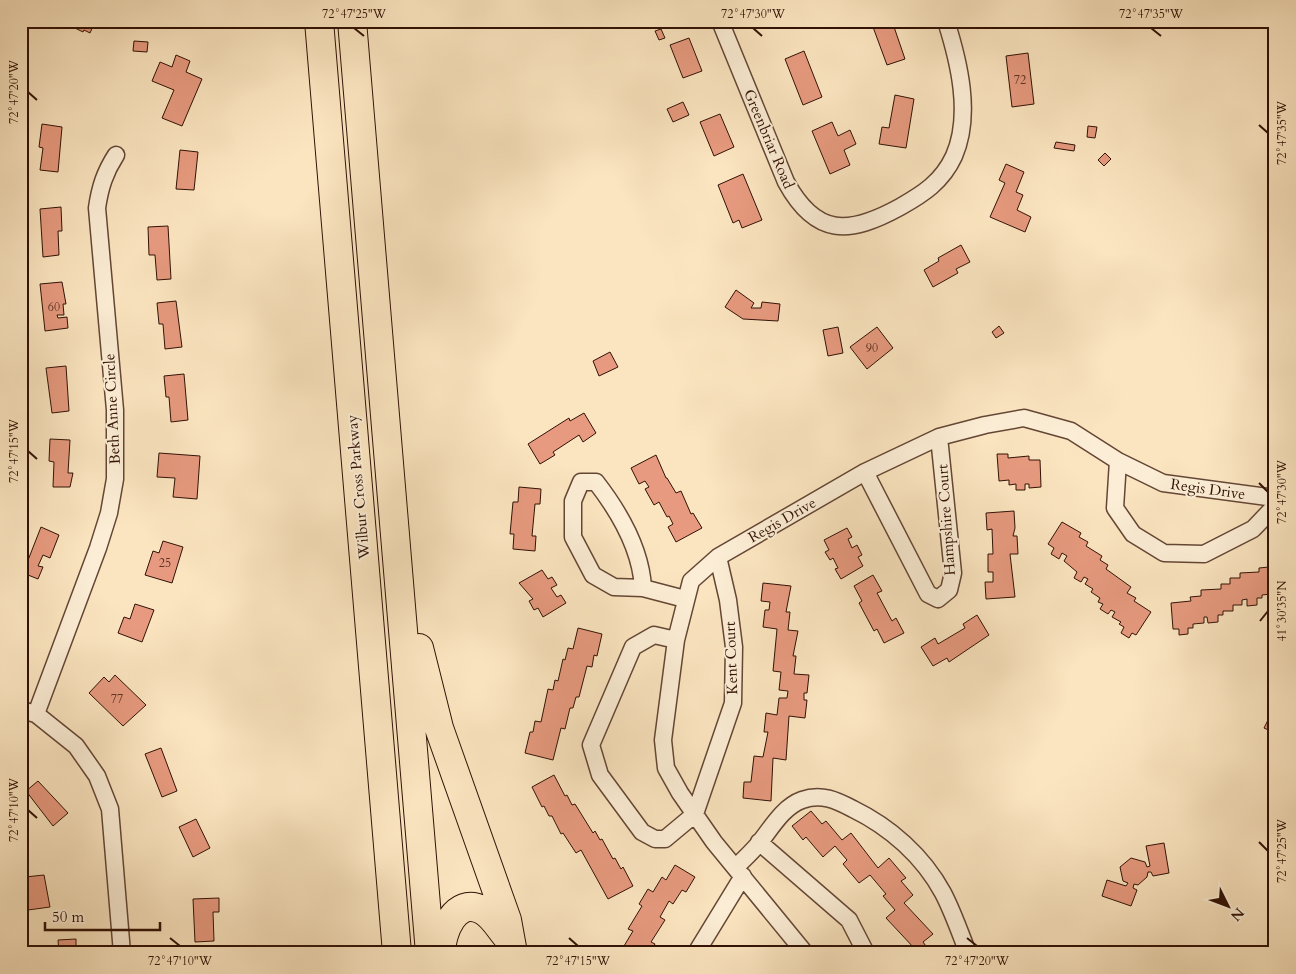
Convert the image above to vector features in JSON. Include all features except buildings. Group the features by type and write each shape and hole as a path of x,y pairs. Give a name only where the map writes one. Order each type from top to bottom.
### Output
{"highway":[{"name":"Wilbur Cross Parkway","path":"319,21 397,953"},
{"path":"352,21 430,953"},
{"path":"394,524 410,574 418,646 431,700 448,754 507,920 511,946"},
{"path":"442,953 445,927 453,916 465,909 478,908 487,913 511,946"}],"street":[{"name":"Greenbriar Road","path":"720,21 795,200 808,214 824,223 841,227 862,224 880,218 928,191 943,175 954,155 961,129 962,104 957,63 946,21"},
{"name":"Beth Anne Circle","path":"28,712 98,548 109,513 115,479 115,410 97,208 100,189 106,172 116,155"},
{"name":"Regis Drive","path":"801,952 695,814 666,768 663,740 676,640 691,581 718,557 865,472 939,437 985,425 1024,418 1071,431 1118,462 1163,483 1275,498"},
{"name":"Hampshire Court","path":"865,472 928,594 938,599 949,590 953,573 939,437"},
{"path":"1118,462 1115,508 1132,534 1164,553 1204,554 1253,530 1275,506"},
{"path":"643,588 638,552 608,498 596,482 581,482 573,501 573,537 593,576 614,587 643,588 685,600"},
{"name":"Kent Court","path":"695,814 733,703 734,647 728,600 718,557"},
{"path":"676,640 654,635 634,647 610,697 591,745 600,775 642,832 655,839 665,839 695,814"},
{"path":"28,712 76,746 97,776 110,809 122,953"},
{"path":"696,953 740,872 775,820 801,800 817,796 834,799 875,820 898,838 918,858 943,892 968,953"},
{"path":"759,842 849,920 866,953"}]}
